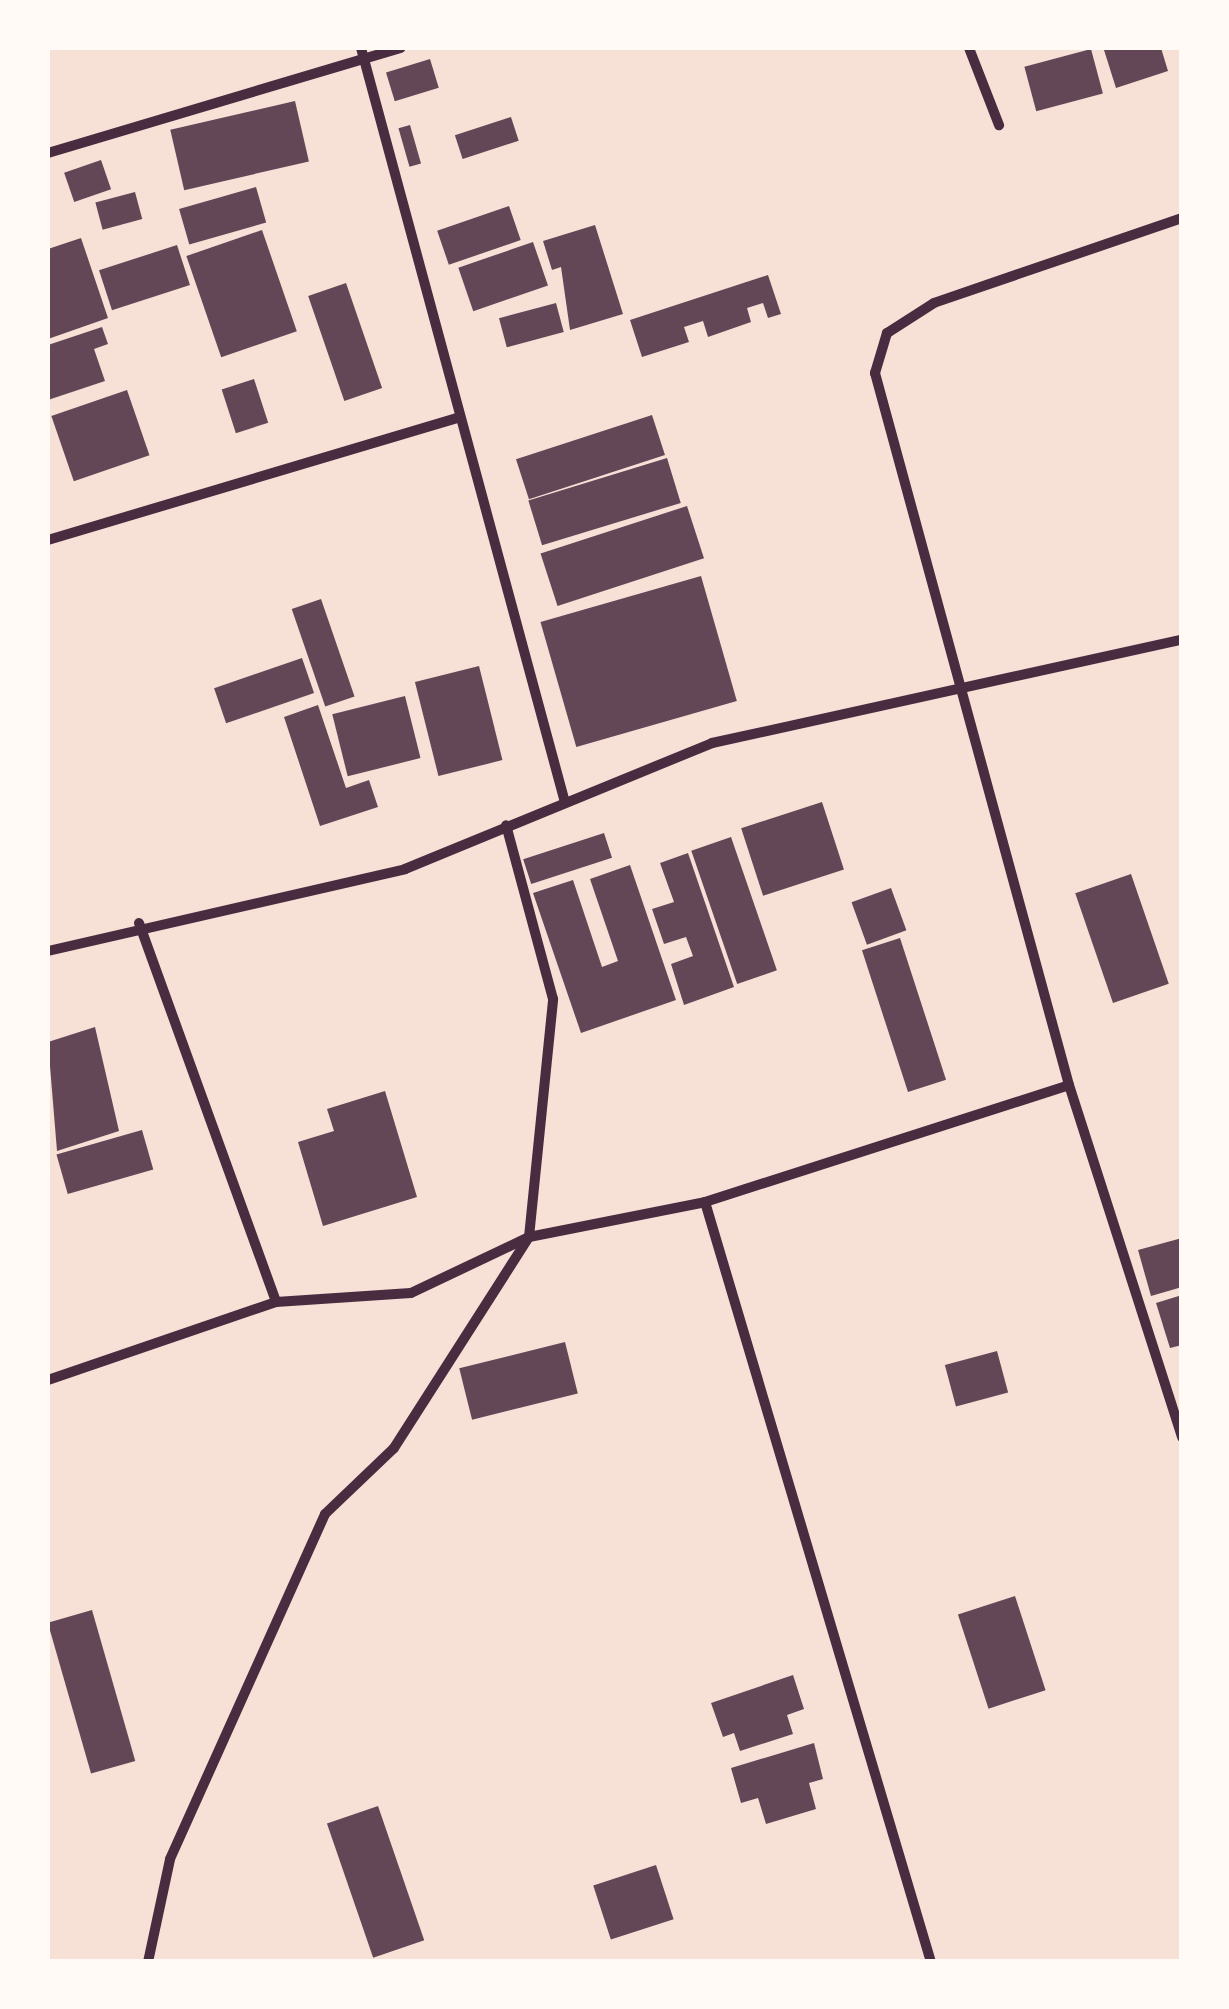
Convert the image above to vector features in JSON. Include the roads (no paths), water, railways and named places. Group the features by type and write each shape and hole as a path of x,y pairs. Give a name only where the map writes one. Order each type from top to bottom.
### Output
{"street":[{"path":"48,153 362,53 400,48"},
{"path":"969,48 998,124"},
{"path":"362,53 564,799"},
{"path":"1182,218 934,303 887,333 875,373 964,689 1068,1085 1182,1438"},
{"path":"48,540 460,418"},
{"path":"48,951 139,922 404,868 564,799 712,744 1182,640"},
{"path":"148,1962 170,1859 325,1514 394,1448 529,1236 553,999 506,825"},
{"path":"139,922 276,1302"},
{"path":"48,1380 276,1302 411,1292 529,1236 705,1202 1068,1085"},
{"path":"705,1202 931,1962"}]}
